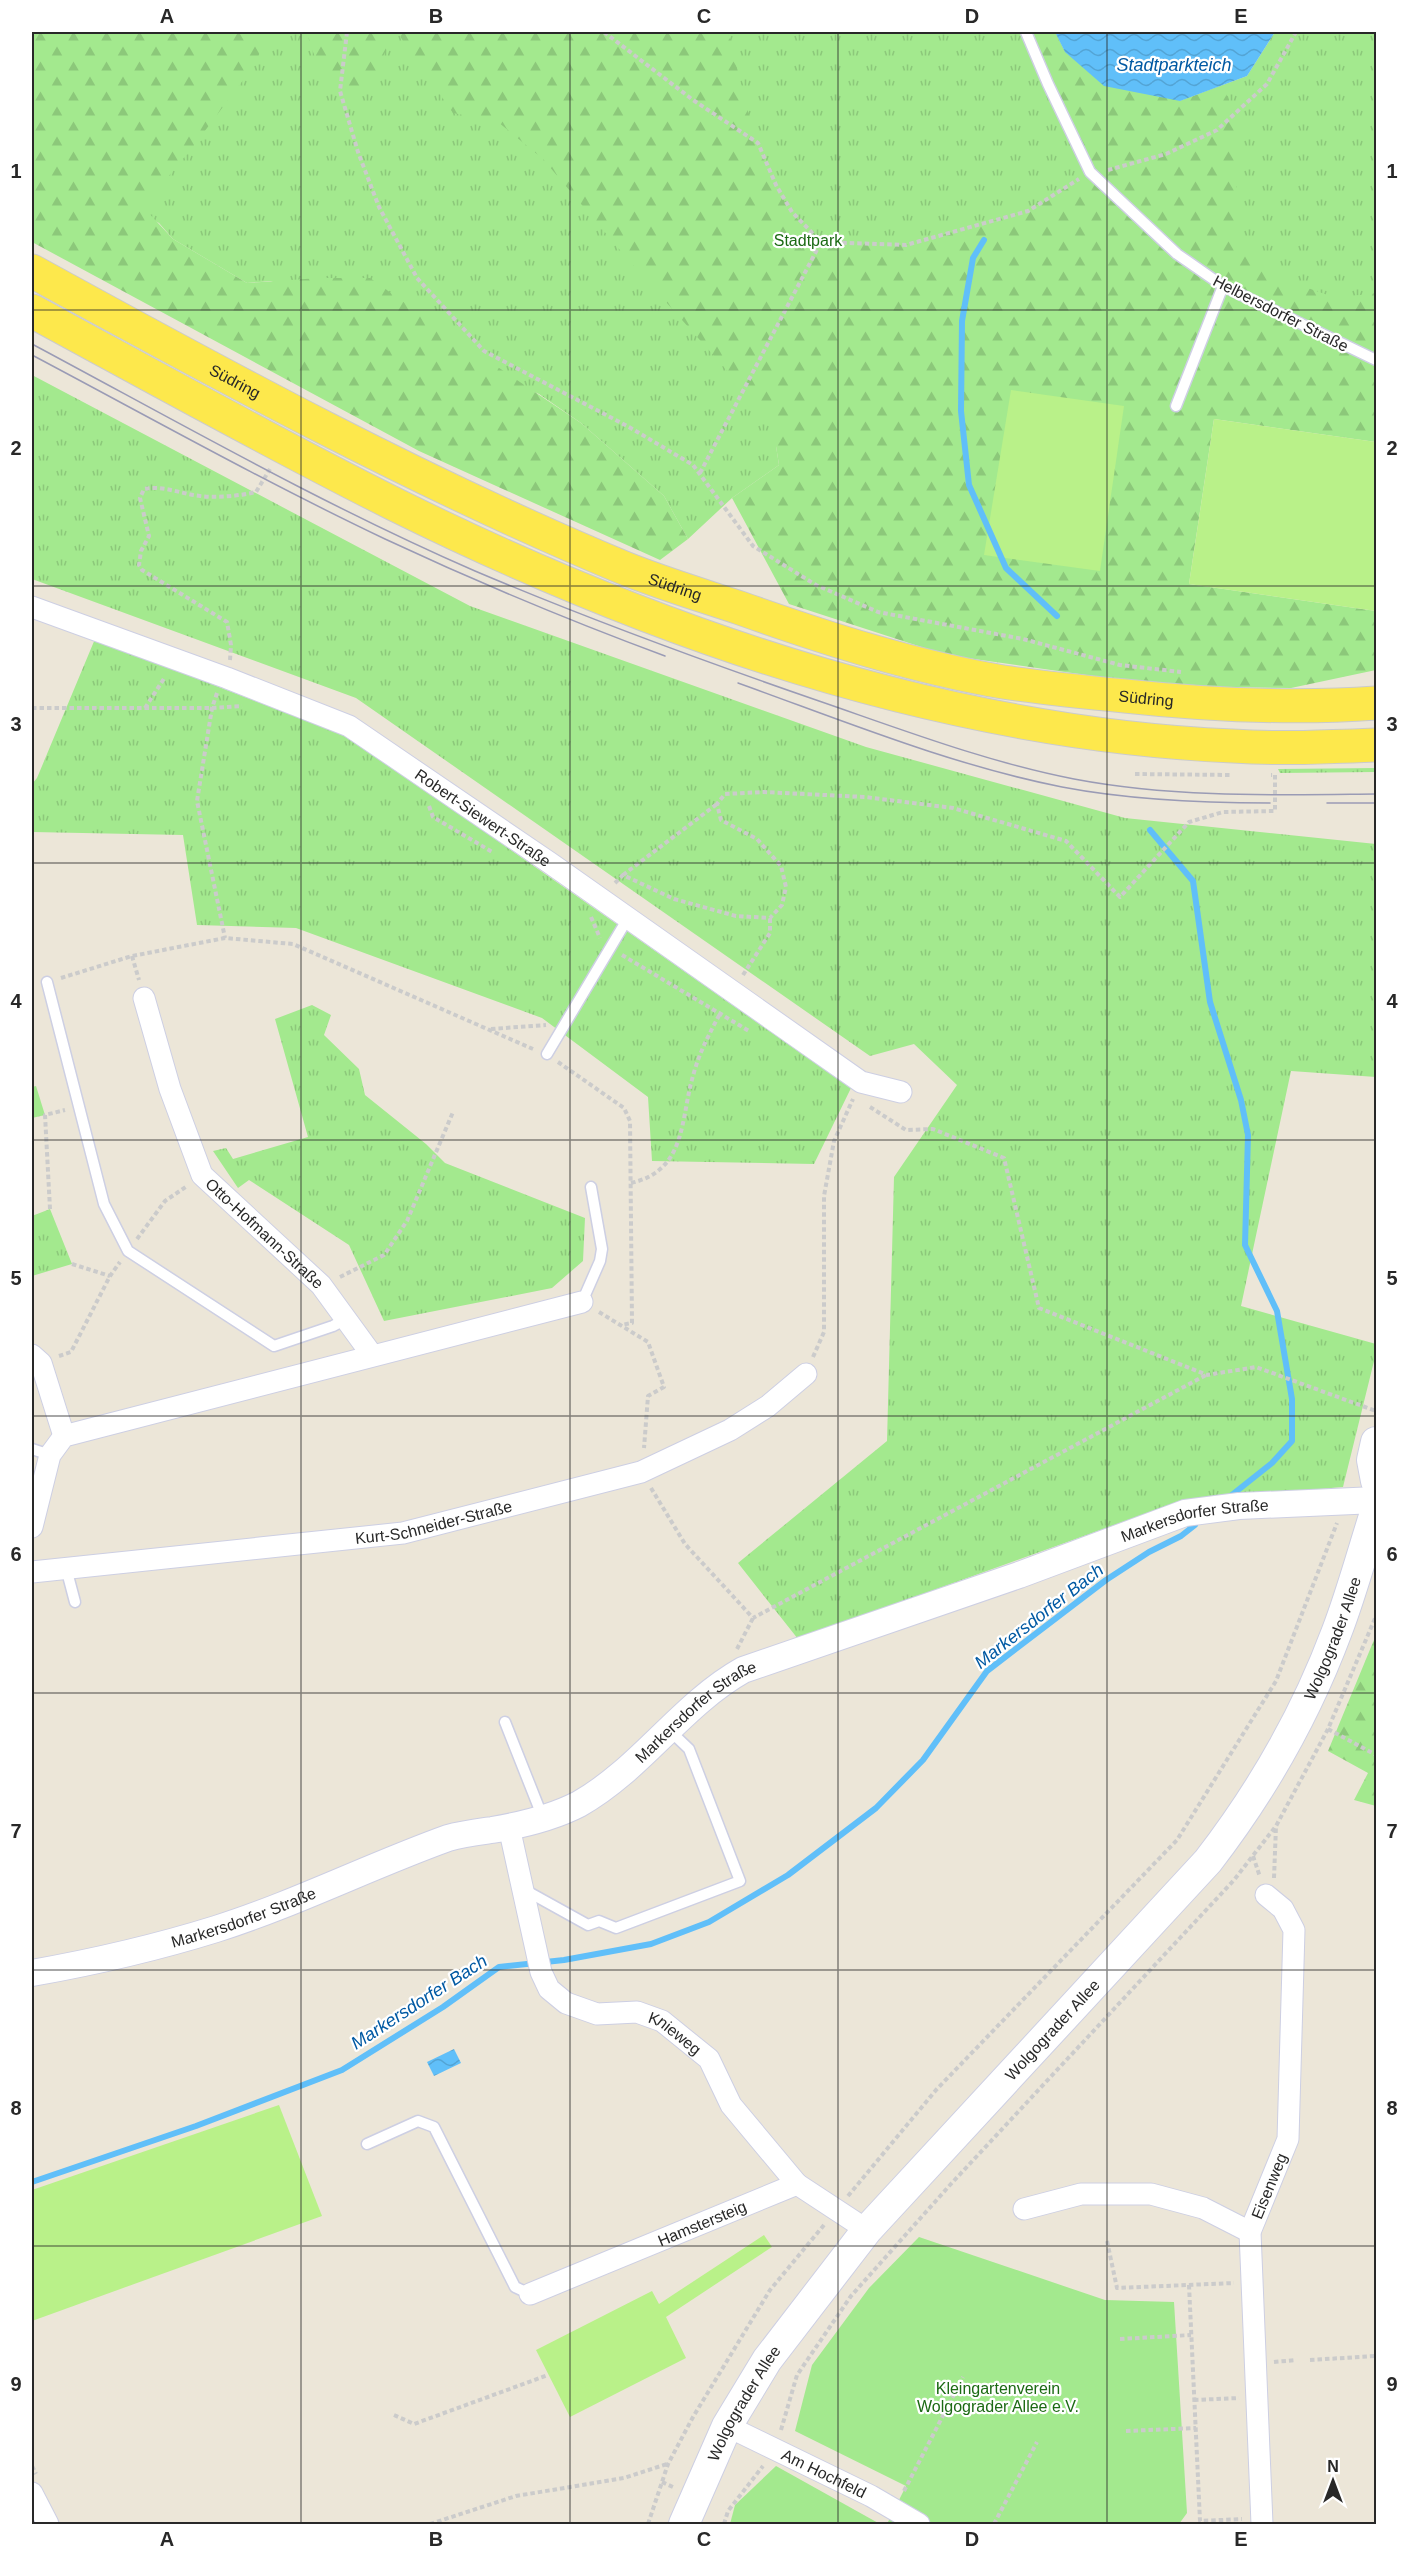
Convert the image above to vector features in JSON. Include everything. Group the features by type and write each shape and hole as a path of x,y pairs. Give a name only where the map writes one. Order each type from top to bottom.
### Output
{"main road":[{"name":"Südring","path":"32,271 212,369 370,451 507,517 628,569 786,624 894,657 1001,681 1163,700 1236,705 1303,706 1377,703"},
{"path":"32,311 257,433 406,510 609,599 772,659 878,691 1105,735 1232,746 1296,748 1377,745"},
{"path":"1377,1442 1372,1460 1377,1481"},
{"name":"Wolgograder Allee","path":"684,2524 727,2426 767,2360 867,2230 1208,1861 1241,1818 1272,1768 1306,1702 1337,1632 1377,1510"}],"street":[{"name":"Robert-Siewert-Straße","path":"32,607 223,683 349,726 600,898 861,1082 901,1092"},
{"name":"Otto-Hofmann-Straße","path":"144,998 171,1089 202,1175 321,1285 372,1355"},
{"path":"32,1527 41,1452 64,1436 582,1302"},
{"path":"36,1359 64,1436"},
{"name":"Kurt-Schneider-Straße","path":"32,1572 403,1533 641,1472 730,1430 768,1406 806,1374"},
{"name":"Markersdorfer Straße","path":"32,1973 108,1959 217,1928 316,1892 444,1840 543,1818 578,1804 620,1776 720,1683 743,1670 1008,1579 1185,1513 1239,1506 1377,1500"},
{"name":"Knieweg","path":"509,1827 541,1972 549,1989 566,2003 597,2014 637,2012 662,2021 709,2060 731,2105 797,2184"},
{"name":"Eisenweg","path":"1262,2521 1250,2232 1288,2139 1294,1930 1283,1909 1266,1895"},
{"path":"797,2184 867,2230"},
{"name":"Hamstersteig","path":"530,2294 797,2184"},
{"path":"1024,2209 1081,2194 1151,2194 1203,2208 1250,2232"},
{"name":"Am Hochfeld","path":"727,2426 919,2524"},
{"path":"32,2493 48,2524"}],"lane":[{"name":"Helbersdorfer Straße","path":"1026,32 1090,172 1177,254 1223,286 1377,360"},
{"path":"1176,406 1223,286"},
{"path":"547,1054 628,918"},
{"path":"47,982 104,1204 128,1251 274,1346 333,1326 346,1319"},
{"path":"582,1302 600,1262 602,1249 591,1187"},
{"path":"66,1568 75,1602"},
{"path":"505,1722 543,1818"},
{"path":"522,1889 588,1924 599,1921 616,1928 740,1881 689,1749 668,1729"},
{"path":"367,2144 418,2121 434,2127 515,2287 530,2294"}],"path":[{"path":"346,32 340,92 358,152 379,207 417,278 484,351 629,427 693,465 753,546 816,585 878,612 1023,639 1120,665 1188,673"},
{"path":"604,32 693,100 758,143 776,185 792,212 821,242 906,245 1028,211 1090,172 1113,170 1166,154 1217,130 1267,84 1296,32"},
{"path":"700,473 821,242"},
{"path":"225,938 197,801 212,708 223,683 231,645 227,622 142,570 139,565 141,551 149,536 140,498 144,489 150,488 201,496 236,496 256,492 272,465 265,461"},
{"path":"144,709 171,668"},
{"path":"32,708 144,709 245,705"},
{"path":"1135,774 1240,775"},
{"path":"755,1035 602,942 586,906 600,898 623,875 717,804 725,794 764,792 865,797 953,808 1066,841 1120,897 1190,822 1223,812 1275,811 1275,775 1264,775"},
{"path":"426,800 433,818 495,853"},
{"path":"717,804 721,820 757,839 781,866 786,887 782,905 770,918 770,933 732,993"},
{"path":"623,875 685,902 736,916 770,918"},
{"path":"47,982 132,956 225,938 293,944 547,1054 624,1108 630,1121 632,1323 620,1325"},
{"path":"631,1183 654,1175 673,1155 696,1066 720,1013"},
{"path":"846,1091 906,1130 933,1129 1004,1158 1039,1308 1207,1375"},
{"path":"806,1374 824,1332 824,1196 834,1141 855,1096"},
{"path":"50,1209 45,1114 78,1107"},
{"path":"321,1285 384,1256 407,1221 453,1112"},
{"path":"36,1359 71,1352 110,1276 165,1201 202,1175"},
{"path":"72,1264 110,1276"},
{"path":"582,1302 648,1342 664,1387 648,1396 641,1472 685,1544 753,1618"},
{"path":"731,1659 753,1618 1207,1375 1256,1367 1377,1411"},
{"path":"648,2524 668,2464 693,2417 770,2290 936,2090 1177,1840 1276,1681 1345,1503"},
{"path":"724,2524 728,2511 776,2449 797,2375 851,2296 950,2185 1234,1880 1276,1826 1328,1729 1377,1616"},
{"path":"1328,1729 1377,1755"},
{"path":"1266,1895 1275,1875 1276,1826"},
{"path":"1107,2241 1117,2288 1252,2282"},
{"path":"1189,2284 1199,2523 1262,2521"},
{"path":"1120,2339 1191,2335"},
{"path":"1310,2360 1377,2356"},
{"path":"394,2415 414,2424 548,2375"},
{"path":"894,2510 963,2377"},
{"path":"1194,2400 1256,2397"},
{"path":"1126,2432 1196,2428"},
{"path":"994,2524 1037,2442"},
{"path":"430,2524 516,2496 624,2478 668,2464"}],"green space":[{"name":"Stadtpark","path":"32,32 1055,32 1065,52 1180,101 1247,76 1275,32 1376,32 1376,413 1002,367 776,446 779,465 732,498 688,539 664,496 581,423 539,394 271,281 247,283 173,239 159,223 116,202"},
{"path":"32,32 267,32 256,63 192,148 143,207 173,239 247,283 320,278 370,278 581,423 664,496 688,539 660,560 419,451 32,242"},
{"path":"307,32 384,32 386,50 365,97 327,73 315,57"},
{"path":"397,32 728,32 752,125 769,172 792,212 821,242 906,245 1028,211 1090,172 1026,32 1055,32 1065,52 1180,101 1223,85 1240,133 1236,175 1239,249 1288,281 1336,298 1376,293 1376,442 1214,419 1189,584 1376,611 1376,670 1291,688 1163,686 946,655 789,604 732,498 779,465 772,421 625,256 543,159 498,122 453,113"},
{"path":"32,375 470,606 866,747 1125,818 1376,844 1376,1077 1291,1071 1241,1306 1376,1344 1376,1353 1343,1487 1181,1501 798,1639 738,1563 887,1441 894,1177 957,1085 914,1044 870,1056 356,698 32,579"},
{"path":"1011,390 1124,406 1100,571 984,555"},
{"path":"1214,419 1376,442 1376,611 1189,584"},
{"path":"95,639 351,738 851,1088 814,1164 652,1161 648,1097 542,1018 296,928 197,925 183,835 32,832 32,784 37,778"},
{"path":"1376,768 1376,772 1280,773 1278,769"},
{"path":"312,1005 331,1015 324,1035 359,1069 365,1095 426,1144 445,1163 585,1218 583,1261 552,1288 384,1321 349,1245 249,1180 238,1188 213,1151 226,1148 233,1159 308,1137 275,1019"},
{"path":"36,1086 45,1115 32,1118 32,1087"},
{"path":"50,1209 72,1264 32,1276 32,1216"},
{"path":"1376,1635 1376,1806 1354,1800 1368,1773 1328,1751"},
{"path":"279,2105 322,2216 32,2321 32,2190"},
{"path":"764,2235 772,2247 666,2317 686,2358 570,2417 536,2350 652,2291 659,2304"},
{"name":"Kleingartenverein Wolgograder Allee e.V.","path":"919,2237 1105,2300 1174,2302 1187,2513 1179,2524 887,2524 906,2486 795,2431 812,2365 869,2288"},
{"path":"776,2466 880,2524 730,2524 735,2505"}],"water":[{"name":"Stadtparkteich","path":"1055,32 1275,32 1247,76 1180,101 1104,86 1065,52"},
{"path":"454,2049 461,2063 434,2076 427,2062"}],"waterway":[{"name":"Markersdorfer Bach","path":"984,240 973,258 962,321 961,411 969,485 1006,568 1057,616"},
{"name":"Markersdorfer Bach","path":"1150,830 1193,881 1210,1002 1241,1100 1248,1135 1245,1245 1277,1311 1292,1399 1292,1441 1272,1463 1228,1498"},
{"name":"Markersdorfer Bach","path":"32,2182 196,2126 342,2070 443,2007 499,1967 564,1960 651,1944 709,1922 788,1875 876,1808 923,1760 987,1671 1106,1580 1149,1552 1181,1536 1195,1525"}],"tram line":[{"path":"32,344 307,491 475,571 732,671 914,734 1042,772 1149,790 1225,794 1376,794"},
{"path":"32,355 251,472 385,539 524,600 665,656"},
{"path":"738,683 898,741 1021,778 1062,787 1139,798 1270,803"},
{"path":"1327,803 1376,803"}]}
